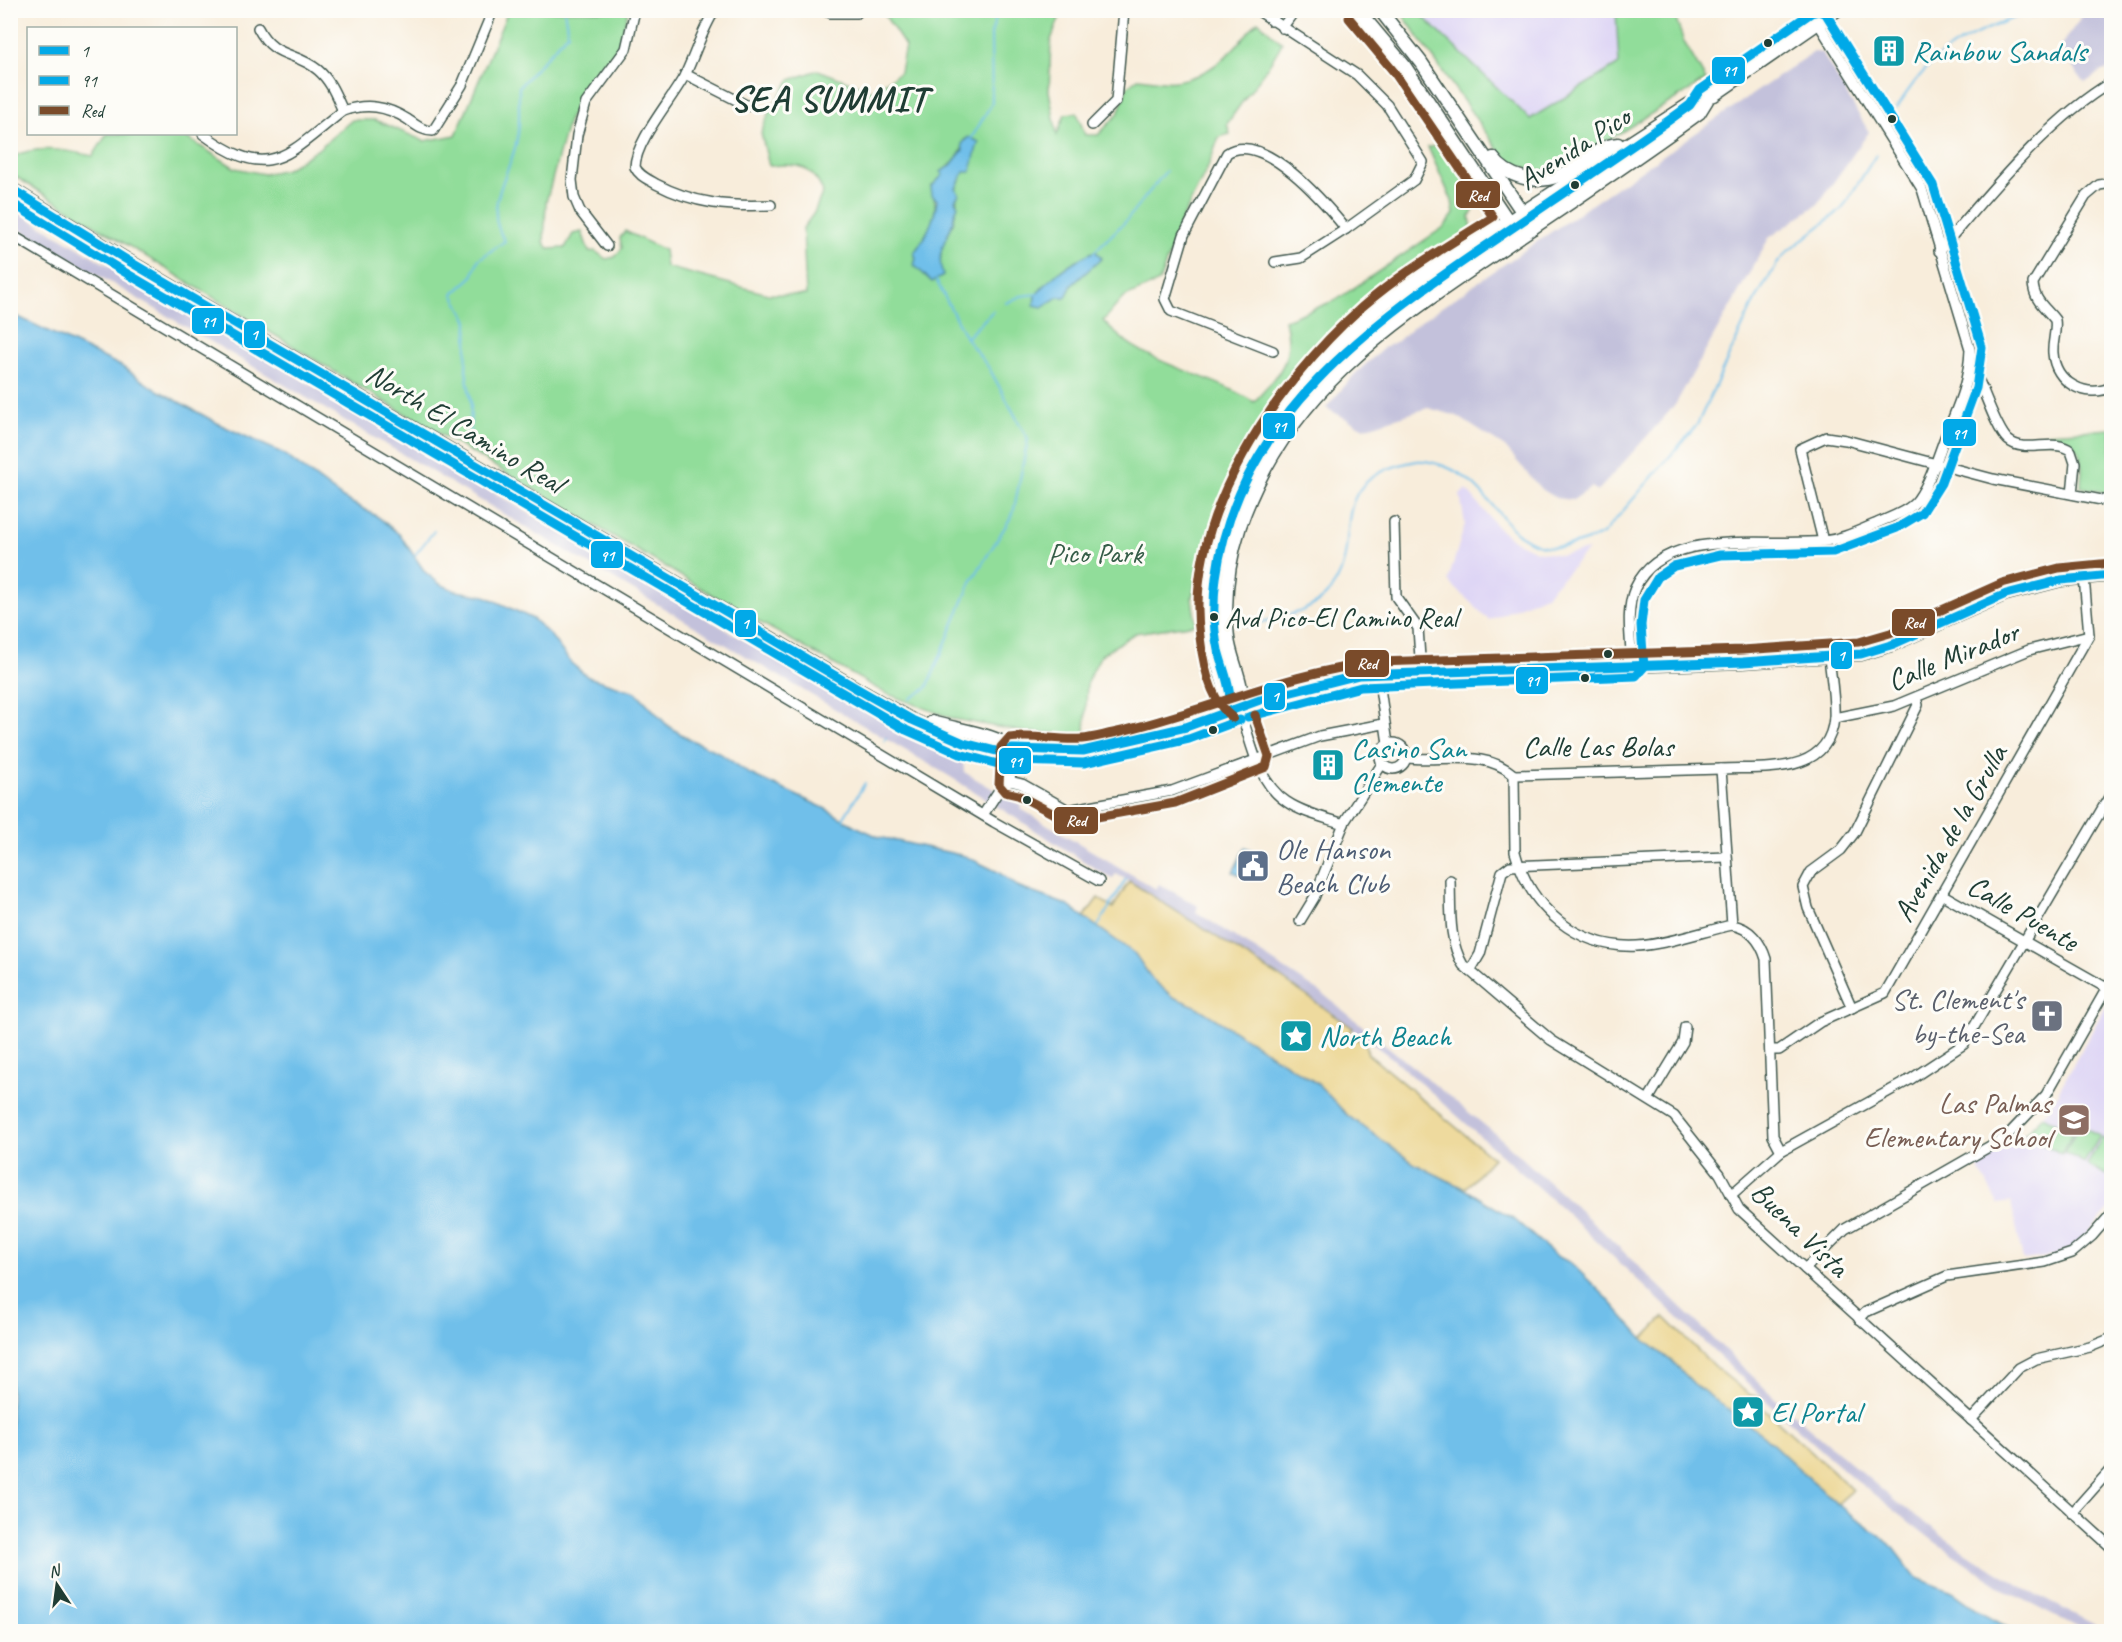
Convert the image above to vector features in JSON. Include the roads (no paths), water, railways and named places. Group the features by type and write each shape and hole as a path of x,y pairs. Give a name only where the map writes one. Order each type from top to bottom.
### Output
{"main road":[{"path":"1358,10 1404,65 1519,237"},
{"path":"1380,10 1403,38 1479,146 1533,228"},
{"path":"1388,10 1398,22 1403,38"},
{"name":"Avenida Pico","path":"1707,100 1691,103 1370,315 1314,372 1283,412 1261,448 1228,519 1212,582 1212,641 1231,702 1240,708 1243,699 1228,640 1226,586 1240,525 1283,440 1322,389 1373,340 1519,237 1619,171 1699,113 1707,100 1837,10"},
{"path":"1479,146 1486,150 1498,165 1516,176 1542,180 1560,176 1613,145 1629,144"},
{"name":"North El Camino Real","path":"10,188 175,288 912,720 964,743 1000,752 1013,749 1083,751 1186,727 1335,679 1378,674 1829,657 1878,650 2006,594 2084,577 2112,575"}],"street":[{"path":"205,135 238,157 250,160 271,160 289,152 343,111 367,105 380,106 422,129 433,131 462,85 493,10"},
{"path":"607,246 580,211 574,197 572,180 577,135 586,103 626,49 635,10"},
{"path":"716,10 706,23 685,74 656,119 636,157 637,171 686,198 731,206 771,206"},
{"path":"823,10 830,13 857,14"},
{"path":"1092,125 1116,100 1124,10"},
{"path":"1257,10 1357,75 1387,105 1423,162 1414,180 1346,229 1301,258 1275,262"},
{"path":"1271,21 1278,10"},
{"path":"1282,28 1295,10"},
{"path":"1632,665 1630,609 1634,590 1643,574 1658,561 1690,546 1824,541 1846,536 1880,522 1918,500 1970,376 1970,350 1922,189 1810,10"},
{"path":"258,27 264,39 276,51 320,71 329,81 343,111"},
{"path":"685,74 748,106"},
{"path":"1939,252 2050,131 2112,82"},
{"path":"1273,351 1171,311 1165,299 1184,235 1227,153 1237,147 1245,147 1282,165 1314,189 1346,229"},
{"path":"2112,183 2100,185 2086,196 2033,283 2033,294 2055,320 2053,354 2061,375 2077,389 2096,393 2112,387"},
{"path":"10,234 983,815 1099,881"},
{"path":"1970,376 1979,381 2007,440 2021,446 2061,447 2071,451 2075,463 2072,494"},
{"path":"1824,541 1800,449 1826,437 1993,479 2112,502"},
{"path":"1394,522 1396,597 1418,628 1421,672"},
{"path":"2084,577 2089,635"},
{"name":"Calle Mirador","path":"1833,718 1866,714 1916,698 2029,650 2089,635"},
{"name":"Avenida de la Grulla","path":"1770,1050 1779,1050 1820,1022 1885,993 1943,895 2089,635"},
{"path":"1829,657 1833,718"},
{"path":"1378,674 1383,724 1388,744"},
{"path":"1852,1008 1808,908 1803,887 1811,872 1841,850 1855,832 1918,705 1916,698"},
{"path":"1240,708 1263,776 1286,801 1344,824"},
{"name":"Calle Las Bolas","path":"1407,758 1486,759 1501,764 1514,775 1779,767 1797,764 1814,757 1825,745 1833,718"},
{"path":"983,815 1003,784 1010,781 1022,784 1068,810 1172,791 1320,736 1383,724"},
{"path":"1388,744 1401,746 1407,758 1402,766 1395,770 1382,764 1379,758 1382,748 1388,744"},
{"path":"1010,781 1013,749"},
{"path":"1300,921 1314,898 1344,824 1382,764"},
{"path":"1721,769 1732,925"},
{"path":"1514,775 1515,852 1518,864 1532,891 1551,917 1570,931 1616,945 1638,946 1732,925 1745,928 1759,941 1763,950 1773,1136 1781,1151"},
{"path":"1731,1195 1781,1151 1911,1079 1964,1044 2112,792"},
{"path":"1470,971 1480,954 1502,872 1518,864 1726,857"},
{"name":"Buena Vista","path":"1450,880 1452,929 1457,954 1470,971 1551,1040 1649,1098 1681,1123 1720,1174 1739,1209 2112,1548"},
{"name":"Calle Puente","path":"1943,895 2109,990"},
{"path":"1805,1269 1845,1229 2006,1137 2046,1095 2109,990 2112,979"},
{"path":"1649,1098 1683,1042 1685,1027"},
{"path":"1859,1319 1866,1312 1947,1276 2045,1262 2073,1253 2112,1213"},
{"path":"1971,1420 2019,1368 2036,1359 2090,1347 2112,1338"},
{"path":"2072,1513 2112,1468"}],"water":[{"path":"968,137 979,142 970,172 964,172 956,188 959,194 955,200 958,206 940,260 943,276 932,282 914,265 916,258 914,253 926,235 934,215 937,200 932,195 931,187 943,175 941,172 951,165 963,150 962,144"},
{"path":"1095,251 1102,258 1072,285 1066,297 1058,297 1042,307 1034,305 1035,296 1049,281 1070,264"},
{"path":"10,313 121,366 152,387 221,425 282,453 343,498 378,517 400,535 425,572 440,584 456,591 485,596 533,619 551,636 571,663 588,677 636,692 668,726 689,739 718,752 750,774 824,808 879,837 965,856 998,872 1020,888 1067,905 1135,954 1152,979 1173,997 1195,1006 1318,1084 1347,1115 1415,1164 1465,1189 1514,1219 1555,1255 1571,1263 1607,1298 1643,1339 1675,1364 1694,1384 1764,1436 1837,1504 1890,1544 1916,1578 1954,1593 1985,1615 2015,1631 11,1631"},
{"path":"1245,847 1260,854 1248,879 1233,872"}],"waterway":[{"path":"470,432 471,403 466,370 468,321 453,294 472,277 478,260 505,241 498,228 497,203 518,133 519,87 568,33 564,10"},
{"path":"971,139 992,103 991,34 998,10"},
{"path":"1897,108 1911,87 1939,56 1972,36 2033,10"},
{"path":"1246,626 1302,611 1321,600 1340,574 1355,498 1366,482 1386,470 1417,461 1427,461 1444,466 1466,478 1511,527 1526,539 1545,546 1570,545 1603,534 1697,425 1754,302 1777,264 1787,252 1842,209 1876,155"},
{"path":"1094,252 1126,221 1166,171"},
{"path":"910,699 927,688 971,582 1013,514 1028,439 989,368 966,338 936,280"},
{"path":"1006,303 1021,296 1037,294"},
{"path":"966,338 993,311"},
{"path":"415,555 434,531"},
{"path":"891,729 894,725"},
{"path":"884,742 886,738"},
{"path":"843,819 865,783"},
{"path":"1098,926 1126,879"}],"place":[{"name":"Rainbow Sandals","path":"1889,51"},
{"name":"Avd Pico-El Camino Real","path":"1214,617"},
{"name":"Casino San Clemente","path":"1328,765"},
{"name":"Ole Hanson Beach Club","path":"1253,866"},
{"name":"St. Clement's by-the-Sea","path":"2047,1016"},
{"name":"North Beach","path":"1296,1036"},
{"name":"Las Palmas Elementary School","path":"2074,1120"},
{"name":"El Portal","path":"1748,1412"}],"district":[{"name":"SEA SUMMIT","path":"829,98"}],"park label":[{"name":"Pico Park","path":"1095,553"}]}
